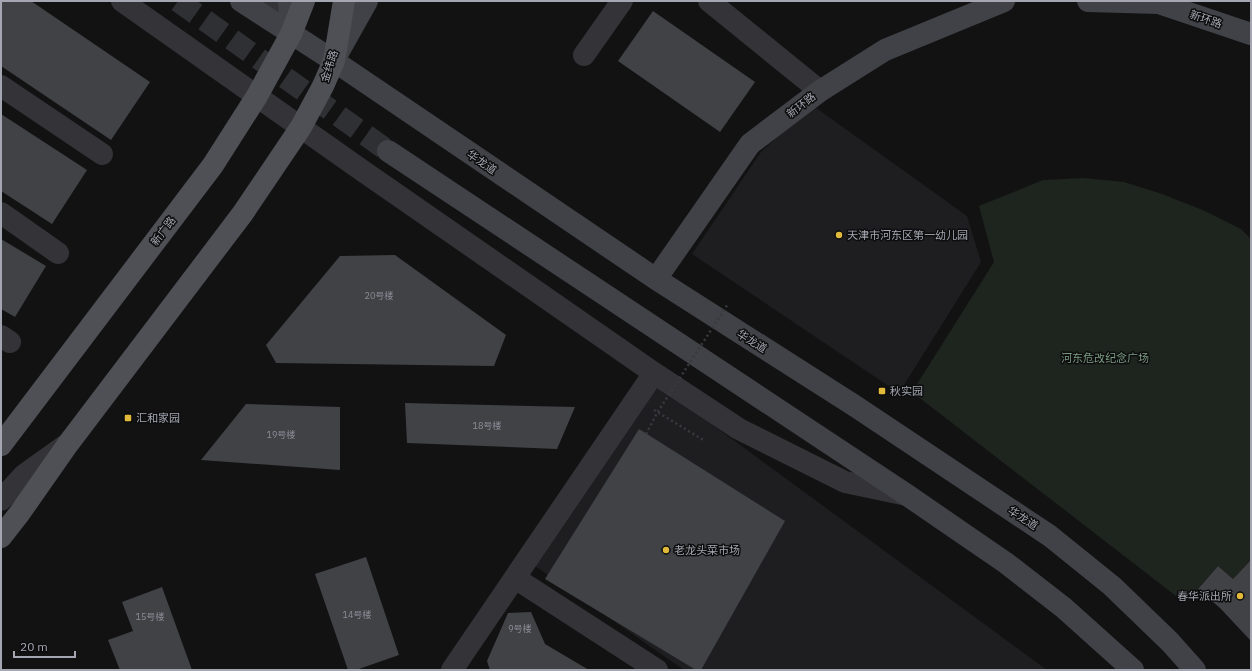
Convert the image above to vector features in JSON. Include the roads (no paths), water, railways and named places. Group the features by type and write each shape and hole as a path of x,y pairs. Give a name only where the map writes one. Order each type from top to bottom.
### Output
{"main road":[{"name":"华龙道","path":"241,1 334,61 656,280 855,406 1050,536 1112,586 1170,642 1195,670"},
{"path":"289,1 291,34"},
{"path":"291,34 304,1"},
{"name":"金纬路","path":"301,127 323,86 334,61 344,1"},
{"path":"334,61 367,1"},
{"name":"新环路","path":"656,280 750,144 820,90 885,50 1004,1"},
{"name":"新环路","path":"1088,1 1159,3 1251,34"},
{"name":"新广路","path":"1,446 212,165 257,96 291,34"},
{"path":"1,537 68,444 243,213 301,127"},
{"path":"388,151 907,495 1006,563 1064,608 1133,670"}],"street":[{"path":"122,1 360,170 654,373 739,429 845,482 907,495"},
{"path":"269,1 291,34"},
{"path":"584,55 622,1"},
{"path":"709,1 820,90"},
{"path":"1,86 102,154"},
{"path":"1,213 58,253"},
{"path":"452,670 654,373"},
{"path":"1,500 24,475 68,444"},
{"path":"515,578 657,670"}],"tunnel":[{"path":"178,1 388,151"}],"place":[{"name":"天津市河东区第一幼儿园","path":"839,235"},
{"name":"秋实园","path":"882,391"},
{"name":"汇和家园","path":"128,418"},
{"name":"老龙头菜市场","path":"666,550"},
{"name":"春华派出所","path":"1240,596"}],"park label":[{"name":"河东危改纪念广场","path":"1105,358"}]}
